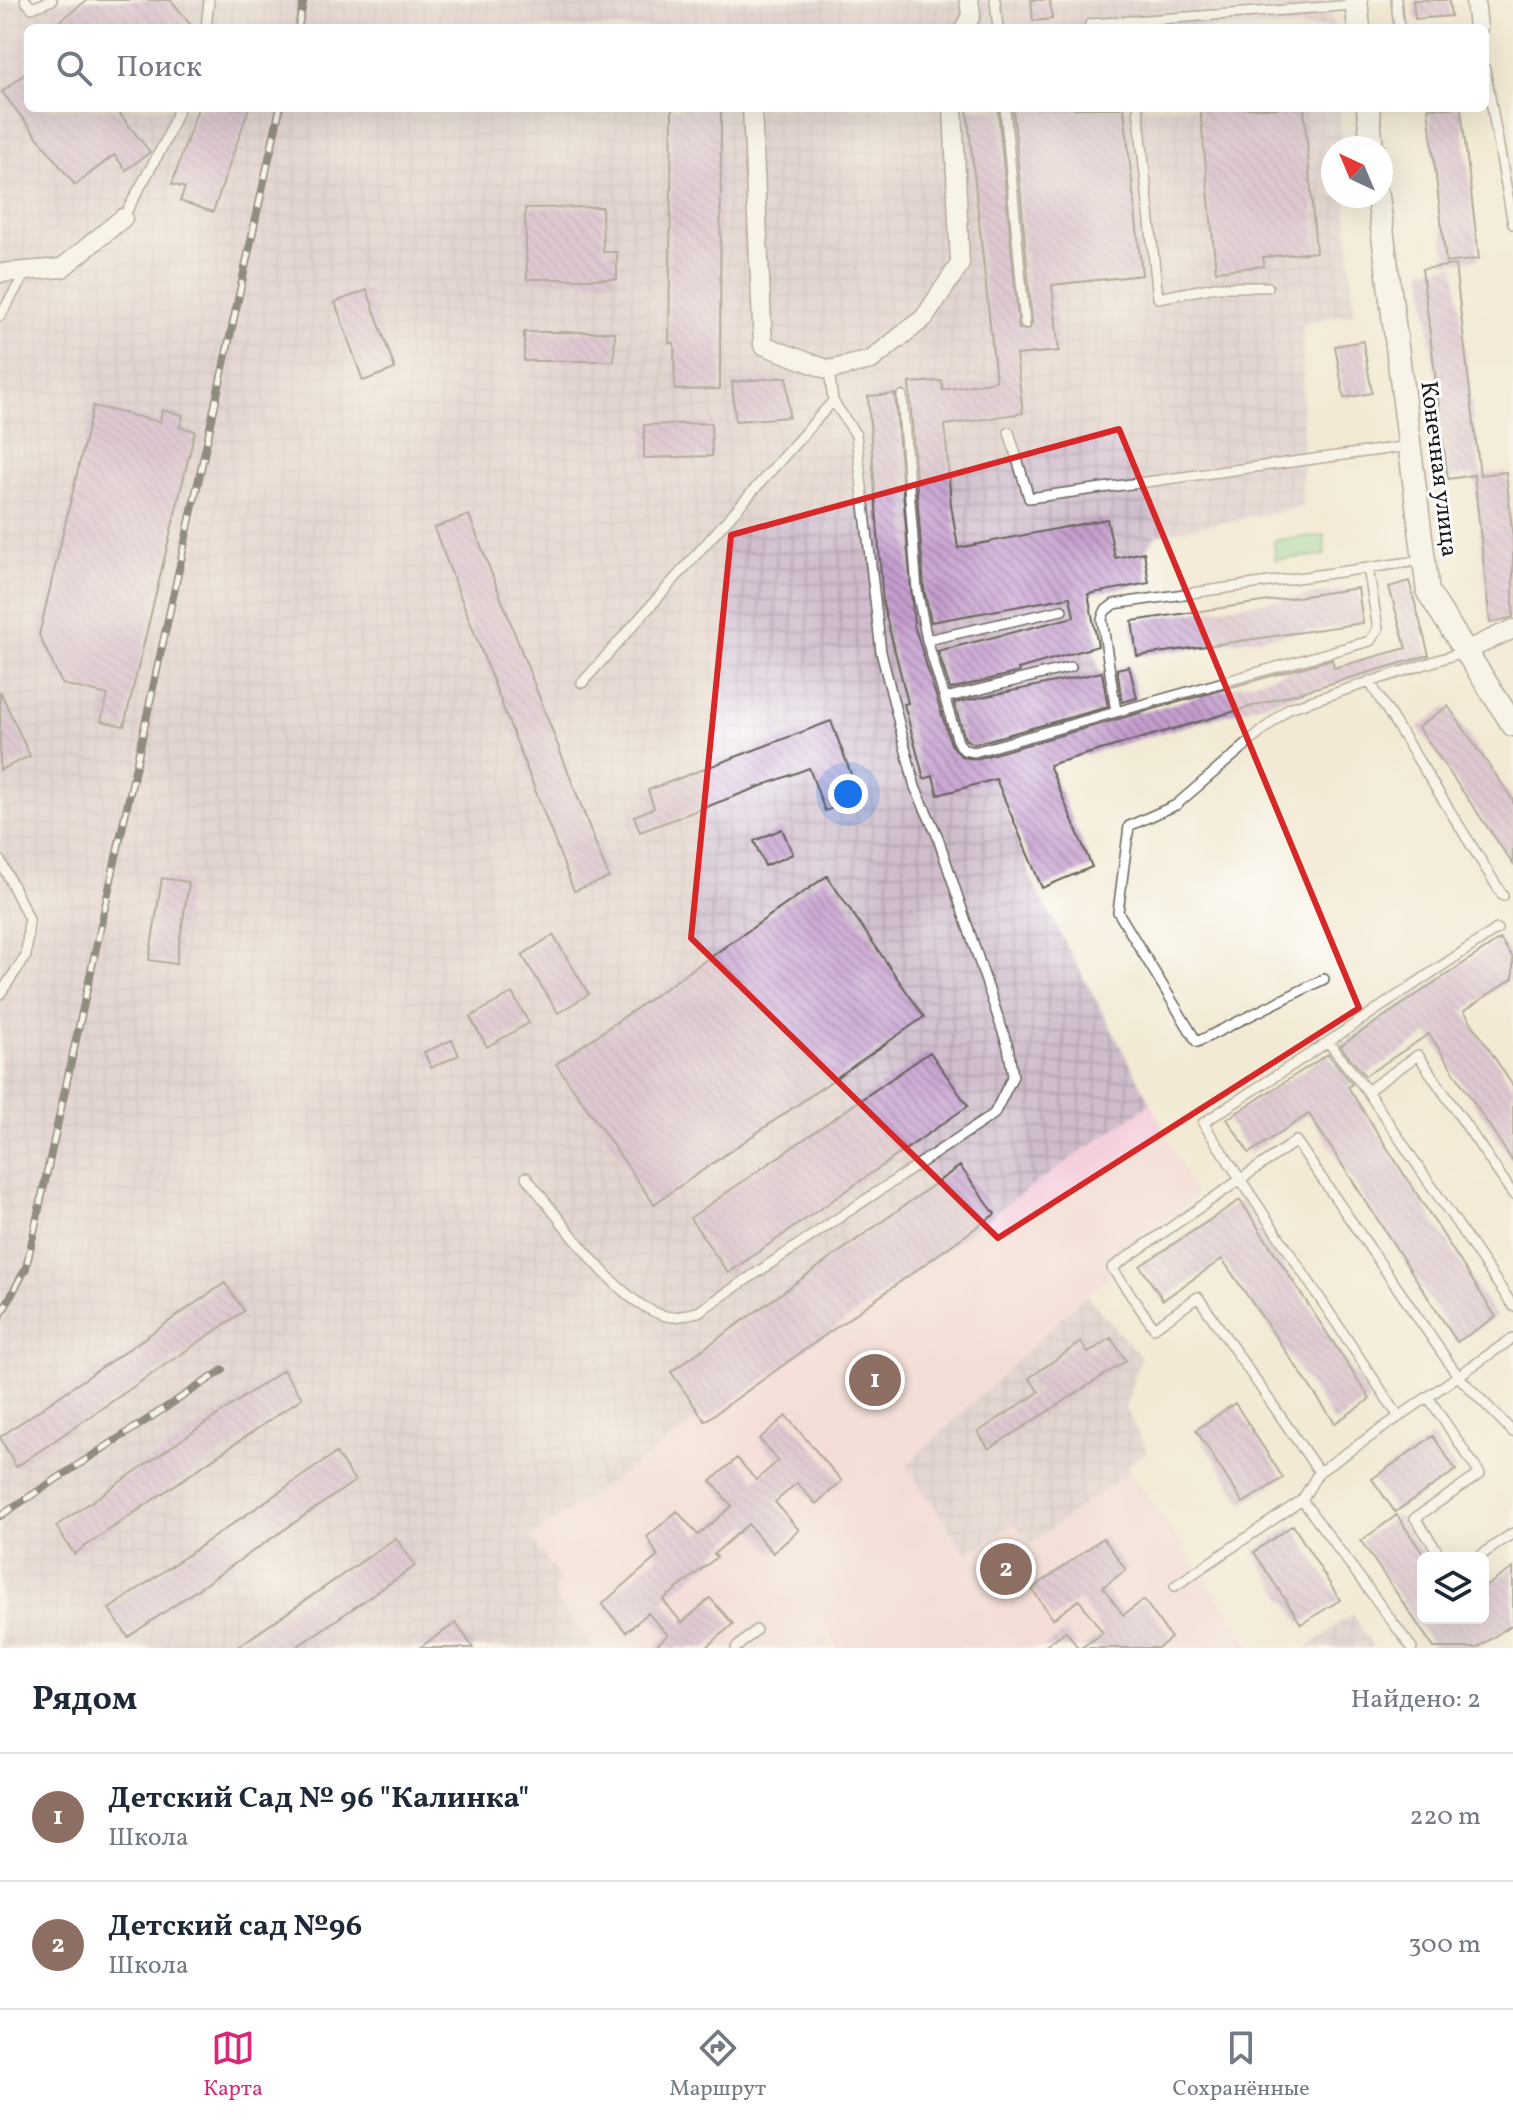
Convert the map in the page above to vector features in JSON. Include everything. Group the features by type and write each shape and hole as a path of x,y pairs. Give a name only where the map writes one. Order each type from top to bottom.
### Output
{"street":[{"path":"967,24 971,15 969,0"},
{"path":"1475,0 1478,24"},
{"path":"1356,2 1359,24"},
{"path":"752,112 763,345 829,370 871,360 924,318 960,264 953,112"},
{"path":"1368,112 1371,136"},
{"name":"Конечная улица","path":"1379,208 1428,592 1463,652 1513,725"},
{"path":"0,273 62,268 123,218"},
{"path":"1463,652 1513,629"}],"lane":[{"path":"25,0 32,8 52,0"},
{"path":"206,24 209,0"},
{"path":"995,0 998,24"},
{"path":"1396,0 1399,24"},
{"path":"1090,24 1131,24 1356,2"},
{"path":"1489,91 1513,224"},
{"path":"123,218 165,142 177,112"},
{"path":"1005,112 1025,324"},
{"path":"1138,112 1158,298 1215,287 1268,287"},
{"path":"0,316 26,272"},
{"path":"526,1177 617,1284 642,1307 673,1317 698,1312 994,1114 1013,1076 1008,1047 942,850 915,787 881,652 856,435 833,401 829,370"},
{"path":"902,396 917,590 927,640 958,742 964,750 974,752 1370,641 1378,629 1368,568"},
{"path":"582,683 833,401"},
{"path":"1009,432 1029,498 1409,446"},
{"path":"1116,712 1102,619 1105,611 1114,604 1424,560"},
{"path":"927,640 1062,610"},
{"path":"1324,979 1197,1042 1118,912 1129,826 1176,805 1289,708 1463,652"},
{"path":"945,698 1071,667"},
{"path":"1369,681 1503,896"},
{"path":"0,860 29,919 26,956 0,994"},
{"path":"1399,1417 1203,1123 1497,929"},
{"path":"1328,1042 1367,1091 1513,1306"},
{"path":"1367,1091 1418,1055 1513,1194"},
{"path":"1319,1472 1198,1297 1154,1328 1112,1268 1296,1141 1458,1376 1513,1432"},
{"path":"1175,1586 1302,1500 1319,1472 1513,1338"},
{"path":"1428,1397 1480,1474 1415,1518 1438,1552"},
{"path":"1302,1500 1412,1648"},
{"path":"1486,1552 1513,1533"},
{"path":"736,1648 756,1630"}],"highlighted area":[{"path":"1119,429 1359,1008 998,1238 691,938 731,535"}],"shaded area":[{"path":"0,0 1331,0 1334,24 24,24 24,112 1340,112 1342,136 1321,136 1321,208 1347,208 1354,312 1303,324 1302,507 1157,535 1144,552 1149,583 1088,594 1100,646 1093,648 1100,673 1129,666 1141,713 1332,659 1335,668 1406,648 1389,587 1409,581 1430,658 996,779 1033,883 1151,1103 531,1537 563,1583 554,1590 561,1606 593,1648 0,1648"},
{"path":"1151,1103 1196,1195 906,1466 1016,1523 1031,1543 1130,1471 1253,1648 838,1648 808,1599 832,1648 593,1648 561,1606 554,1590 563,1583 530,1537"},
{"path":"1086,1295 1141,1357 1125,1407 1147,1451 1127,1466 1130,1471 1031,1543 1015,1524 967,1554 906,1466"},
{"path":"1352,1614 1374,1648 1306,1648"}],"green space":[{"path":"1324,535 1325,555 1275,560 1274,540"}],"building":[{"path":"87,0 171,0 190,24 56,24"},
{"path":"1031,0 1050,0 1052,19 1033,21"},
{"path":"1413,0 1449,0 1451,16 1415,19"},
{"path":"24,74 24,112 118,112 150,152 126,170 114,155 75,185 2,92"},
{"path":"197,112 248,112 213,212 180,201 185,188 172,184"},
{"path":"672,112 721,112 720,389 675,390 674,343 669,343"},
{"path":"967,112 998,112 1019,329 1029,330 1032,323 1013,112 1124,112 1142,275 1052,285 1059,351 1016,355 1023,413 945,425 951,505 958,548 1107,519 1115,558 1144,552 1149,583 1088,594 1098,646 1018,669 1019,672 950,689 938,651 1074,617 1070,597 931,622 924,589 909,383 942,381 943,390 996,381"},
{"path":"1200,112 1304,112 1316,252 1263,257 1264,266 1216,271"},
{"path":"1428,112 1461,112 1479,259 1446,263"},
{"path":"602,207 603,252 617,252 617,279 527,279 525,208"},
{"path":"1455,265 1480,475 1506,472 1513,540 1513,617 1490,623 1474,475 1448,479 1422,269"},
{"path":"367,290 395,369 363,381 335,302"},
{"path":"524,332 615,332 614,361 524,361"},
{"path":"1363,341 1372,393 1344,398 1335,346"},
{"path":"787,377 789,417 735,421 732,382"},
{"path":"895,394 914,625 951,744 962,757 976,759 1332,659 1334,668 1406,648 1389,587 1409,581 1429,655 1049,765 1092,867 1042,888 996,779 938,795 933,776 924,779 883,604 868,396"},
{"path":"93,406 160,422 162,410 183,415 180,427 195,431 124,726 101,721 108,695 62,684 39,635"},
{"path":"711,423 712,456 644,458 644,425"},
{"path":"469,515 609,878 574,891 434,528"},
{"path":"1358,588 1363,623 1137,656 1132,621"},
{"path":"1129,666 1137,698 1122,702 1117,669"},
{"path":"1102,672 1108,707 974,744 965,739 954,703"},
{"path":"0,691 30,756 0,770"},
{"path":"1448,706 1513,800 1513,864 1418,727"},
{"path":"831,721 860,798 825,811 809,768 640,832 634,816 654,808 648,790"},
{"path":"782,829 793,854 765,866 754,841"},
{"path":"827,876 924,1017 654,1204 556,1064"},
{"path":"162,878 189,882 176,964 149,960"},
{"path":"553,935 589,994 558,1013 522,955"},
{"path":"1500,939 1513,958 1513,978 1464,1011 1513,1086 1513,1162 1429,1034 1365,1076 1340,1046"},
{"path":"512,993 529,1023 487,1047 470,1017"},
{"path":"452,1040 459,1055 431,1068 424,1052"},
{"path":"930,1052 968,1106 728,1273 690,1218"},
{"path":"1328,1054 1352,1084 1348,1087 1496,1317 1457,1342 1309,1114 1249,1153 1227,1119"},
{"path":"960,1166 995,1214 705,1421 671,1372"},
{"path":"1240,1200 1370,1399 1335,1423 1222,1259 1163,1300 1140,1266"},
{"path":"225,1283 244,1311 16,1467 0,1437"},
{"path":"1111,1338 1126,1361 989,1449 978,1432 1039,1392 1029,1378 1081,1342 1088,1353"},
{"path":"283,1370 302,1398 74,1554 56,1526"},
{"path":"1235,1403 1283,1478 1243,1503 1196,1430"},
{"path":"786,1416 842,1481 816,1504 797,1483 775,1502 799,1530 773,1553 748,1524 714,1554 717,1557 663,1600 682,1623 710,1598 733,1624 706,1648 653,1648 668,1635 648,1613 626,1632 602,1604 658,1556 647,1537 677,1511 698,1535 732,1506 711,1481 737,1458 756,1480 778,1461 759,1439"},
{"path":"1433,1436 1456,1470 1395,1512 1372,1479"},
{"path":"336,1453 355,1481 128,1637 109,1609"},
{"path":"1397,1515 1422,1552 1417,1552 1417,1623 1361,1541"},
{"path":"1293,1525 1340,1600 1301,1624 1254,1552"},
{"path":"396,1538 415,1566 295,1648 236,1648"},
{"path":"1103,1538 1126,1570 1103,1587 1123,1615 1144,1600 1171,1638 1158,1648 1081,1648 1103,1633 1079,1600 1053,1619 1032,1589"},
{"path":"1513,1568 1513,1624 1477,1648 1434,1648 1418,1624 1489,1624 1489,1584"},
{"path":"456,1623 473,1648 419,1648"},
{"path":"1066,1631 1078,1648 1043,1648"}],"railway":[{"path":"299,24 304,0"},
{"path":"0,1316 26,1268 279,112"},
{"path":"0,1516 223,1370"}],"place":[{"name":"Детский Сад № 96 \"Калинка\"","path":"875,1380"},
{"name":"Детский сад №96","path":"1006,1569"}]}
